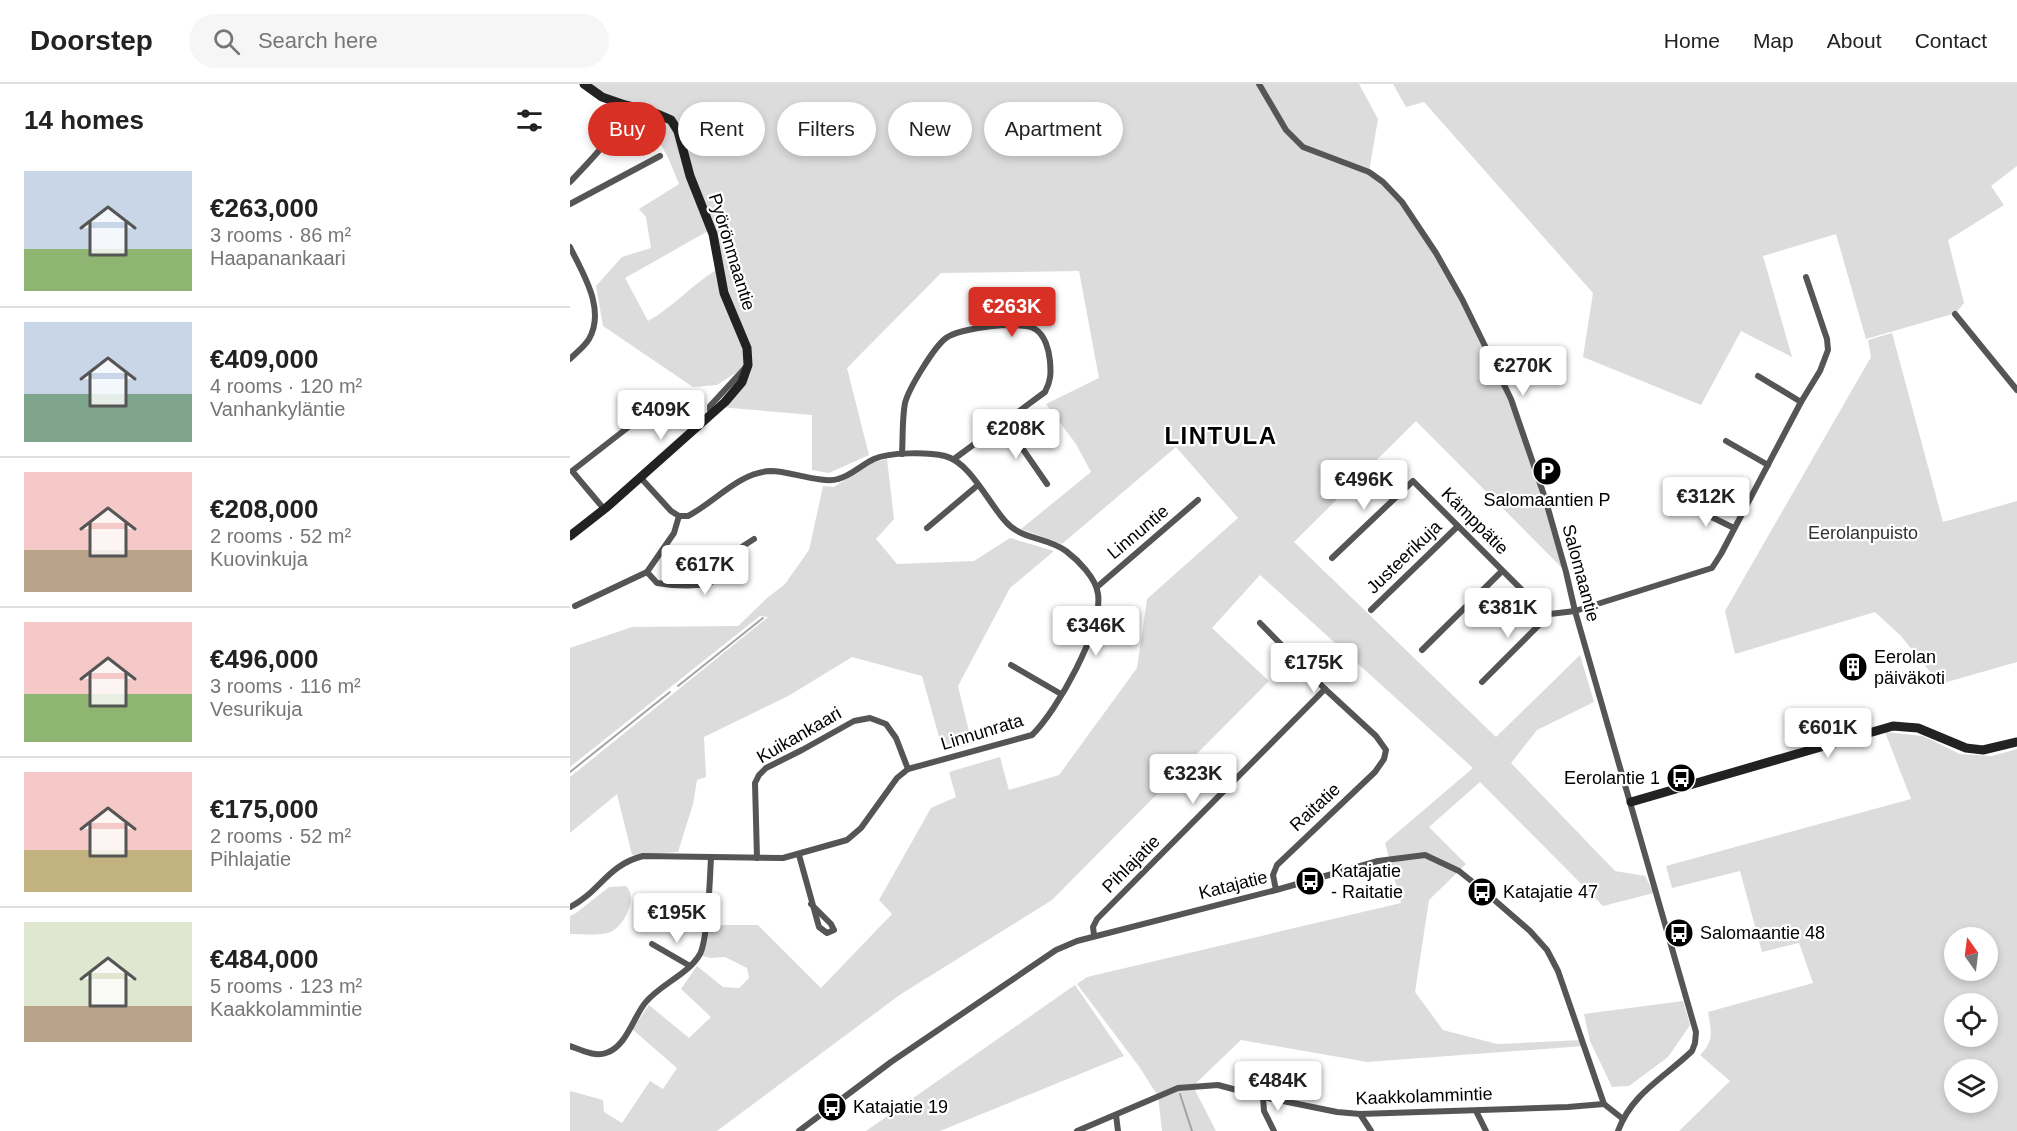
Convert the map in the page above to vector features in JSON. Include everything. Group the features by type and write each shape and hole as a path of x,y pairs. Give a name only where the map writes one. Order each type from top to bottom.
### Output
{"street":[{"name":"Pyörönmaantie","path":"584,84 602,97 616,102"},
{"name":"Salomaantie","path":"1259,84 1286,130 1303,147 1369,172 1383,182 1401,202 1436,253 1462,299 1511,399 1545,498 1575,611 1696,1032 1692,1051 1637,1098 1618,1131"},
{"name":"Pyörönmaantie","path":"666,118 671,120 678,131 690,176 713,234 724,292 747,348 748,365"},
{"path":"570,182 593,156"},
{"path":"570,204 660,156"},
{"path":"570,247 590,289 595,314 594,328 588,341 570,359"},
{"path":"1482,682 1550,614 1575,611 1696,575 1712,568 1820,371 1828,350 1827,339 1806,277"},
{"path":"1955,314 2017,390"},
{"path":"902,454 905,404 911,388 938,346 947,337 960,331 992,327 1029,326 1037,330 1045,340 1049,356 1051,382 1045,392 954,459"},
{"path":"570,536 604,509 725,402 742,382 748,365"},
{"path":"712,413 711,406 748,365"},
{"path":"1758,376 1801,402"},
{"path":"604,509 571,472 648,411"},
{"path":"1004,422 1047,484"},
{"path":"1726,441 1768,465"},
{"path":"640,477 671,511 679,516 688,516 746,477 759,472 773,471 836,480 875,459 902,454 944,456 954,459 963,466 1006,523 1018,532 1058,544 1069,552 1097,587"},
{"name":"Kämppätie","path":"1332,558 1413,481 1502,571 1550,614"},
{"path":"927,528 978,485"},
{"name":"Linnuntie","path":"1097,587 1198,500"},
{"path":"1689,506 1734,528"},
{"path":"575,606 647,572 674,533 679,516"},
{"name":"Justeerikuja","path":"1371,610 1458,526"},
{"path":"647,572 657,583 672,586 705,584 715,580 725,563 754,539"},
{"path":"1422,650 1502,571"},
{"name":"Linnunrata","path":"908,769 1032,735 1061,694 1089,644 1098,603 1097,587"},
{"path":"1260,623 1325,689"},
{"path":"1011,665 1061,694"},
{"name":"Raitatie","path":"1276,890 1273,875 1277,865 1375,772 1384,759 1386,750 1376,736 1325,689"},
{"name":"Pihlajatie","path":"1094,936 1093,927 1097,919 1325,689"},
{"name":"Kuikankaari","path":"757,858 755,783 766,768 854,721 870,718 886,724 896,738 908,769"},
{"path":"1631,802 1893,726 1918,728 1966,748 1983,750 2017,742"},
{"path":"570,907 618,866 628,860 643,856 783,858 851,838 861,828 897,778 908,769"},
{"path":"799,855 811,904 819,927 827,933 834,930 811,904"},
{"name":"Katajatie","path":"799,1131 891,1062 1056,950 1094,936 1389,859 1425,855 1459,871 1530,932 1547,950 1558,971 1604,1104"},
{"path":"570,1046 595,1054 606,1053 619,1045 643,1004 653,993 690,966 701,953 705,932 711,857"},
{"path":"652,944 690,966"},
{"name":"Kaakkolammintie","path":"1077,1131 1178,1088 1193,1086 1218,1085 1263,1097 1337,1112 1360,1114 1604,1104"},
{"path":"1263,1097 1264,1111 1274,1131"},
{"path":"1604,1104 1623,1119"},
{"path":"1476,1110 1486,1131"},
{"path":"1360,1114 1371,1131"},
{"path":"1116,1115 1118,1131"}],"green space":[{"path":"586,84 1359,84 1378,119 1369,172 1402,202 1436,253 1507,391 1566,572 1416,421 1294,542 1496,737 1580,655 1594,702 1537,730 1511,763 1615,871 1645,876 1654,893 1603,906 1480,782 1429,827 1466,864 1429,900 1415,992 1443,1030 1497,1044 1583,1040 1584,1046 1367,1062 1241,1040 1193,1086 1216,1131 1162,1131 1158,1096 1138,1065 1077,984 1087,977 1401,903 1385,843 1473,768 1260,575 1212,628 1269,681 1052,900 901,994 717,1131 570,1131 570,1091 603,1100 604,1112 622,1123 650,1081 663,1089 677,1068 632,1029 649,1005 689,1038 711,1017 681,989 697,966 723,987 739,988 749,978 747,968 725,957 703,956 709,925 758,925 821,988 892,914 879,900 931,808 956,797 949,772 1000,757 1009,790 1059,775 1137,668 1147,599 1238,518 1176,447 1062,544 1021,529 1091,472 1076,444 1046,404 1099,378 1079,271 941,273 847,368 869,455 829,473 812,470 812,415 719,407 748,365 744,353 743,368 717,385 693,387 603,326 596,286 622,257 651,248 646,217 639,209 679,184 666,154 666,123 670,126 671,120 666,118 666,102 617,102 602,97","holes":["708,231 724,293 742,348 720,295 716,270 648,321 625,278"]},
{"path":"1393,84 2017,84 2017,166 1991,186 2004,205 1948,240 1964,303 1956,313 1866,339 1836,234 1763,256 1792,357 1741,331 1701,405 1583,357 1593,293 1424,102 1406,107"},
{"name":"Eerolanpuisto","path":"1892,333 1943,522 2017,501 2017,662 1940,684 1901,636 1875,612 1735,654 1725,611 1871,357 1868,340"},
{"path":"887,459 894,519 876,539 897,564 974,561 1010,538 1054,551 1010,588 958,686 972,744 943,751 922,676 852,657 790,695 704,737 706,777 697,780 693,804 678,852 632,855 617,794 570,833 570,777 768,617 760,616 570,767 570,648 632,627 738,626 785,584 809,550 823,486 834,487 871,463"},
{"path":"1885,732 1923,736 1960,754 1992,756 2017,749 2017,1131 1679,1131 1730,1081 1700,1055 1710,1040 1708,1012 1813,983 1799,943 1762,952 1740,871 1672,888 1666,866 1911,799"},
{"path":"626,886 630,891 630,905 619,926 608,933 570,934 570,916 609,887"},
{"path":"1075,985 1124,1056 940,1131 866,1131"},
{"path":"1683,1001 1690,1025 1668,1057 1629,1086 1612,1087 1590,1041 1584,1014"}],"waterway":[{"path":"678,686 763,618"},
{"path":"570,772 670,692"},
{"path":"1180,1094 1192,1131"}],"place":[{"name":"Salomaantien P","path":"1547,471"},
{"name":"Eerolan päiväkoti","path":"1853,667"},
{"name":"Eerolantie 1","path":"1681,778"},
{"name":"Katajatie - Raitatie","path":"1310,881"},
{"name":"Katajatie 47","path":"1482,892"},
{"name":"Salomaantie 48","path":"1679,933"},
{"name":"Katajatie 19","path":"832,1107"}],"district":[{"name":"LINTULA","path":"1221,436"}]}
